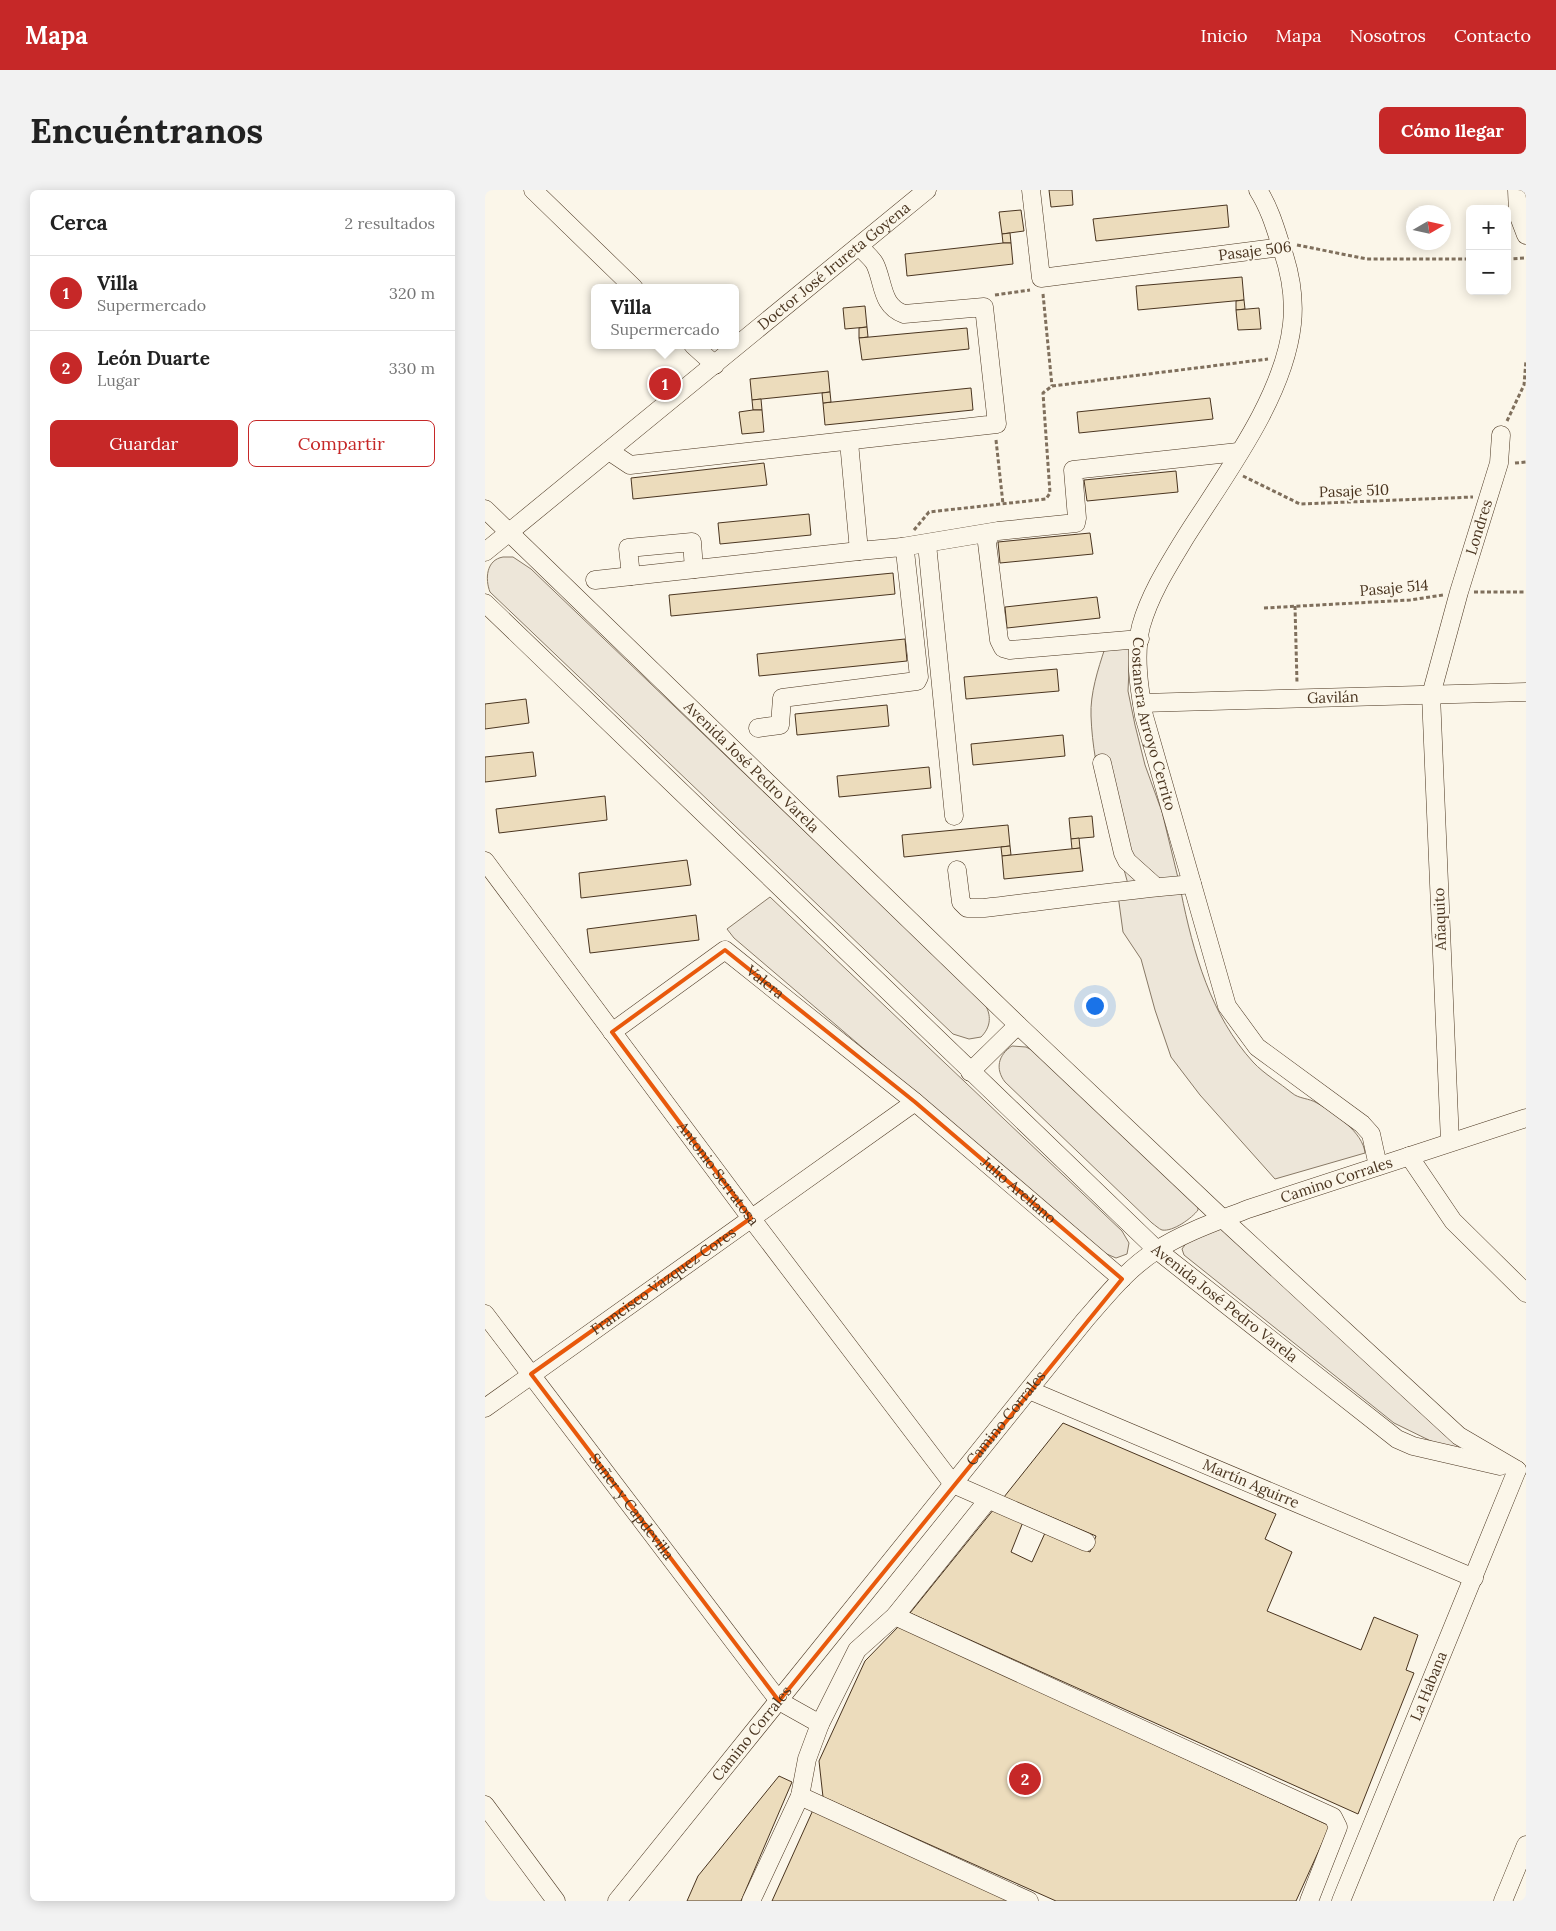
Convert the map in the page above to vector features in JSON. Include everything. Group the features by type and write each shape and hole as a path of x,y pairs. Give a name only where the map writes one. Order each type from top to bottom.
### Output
{"street":[{"path":"533,190 630,284"},
{"path":"1031,190 1042,283"},
{"name":"Costanera Arroyo Cerrito","path":"1258,190 1273,221 1289,270 1292,296 1292,324 1284,357 1264,410 1161,576 1141,627 1138,685 1141,703 1227,1006 1239,1025 1257,1047 1362,1124 1371,1134 1379,1166"},
{"path":"1517,190 1518,214 1526,234"},
{"name":"Doctor José Irureta Goyena","path":"739,345 859,246 920,192"},
{"path":"609,451 630,465 994,426 997,424 985,307 904,314 897,311 884,294 875,264 859,246"},
{"name":"Pasaje 506","path":"1042,283 1282,247"},
{"path":"697,349 715,365"},
{"name":"Doctor José Irureta Goyena","path":"485,552 734,349"},
{"name":"Londres","path":"1431,695 1459,592 1499,463 1501,435"},
{"path":"849,442 859,551"},
{"path":"595,580 902,547 1076,523 1073,470 1238,452"},
{"name":"Avenida José Pedro Varela","path":"485,509 1017,1025 1223,1219 1459,1436 1522,1470"},
{"path":"990,534 987,543 999,640 1003,648 1029,648 1140,639"},
{"path":"631,576 628,548 692,542 694,569"},
{"path":"927,544 954,816"},
{"path":"758,728 780,725 782,698 917,681 919,677 905,551 902,547"},
{"name":"Avenida José Pedro Varela","path":"485,603 969,1072 1157,1250 1397,1439 1413,1446 1522,1470"},
{"name":"Gavilán","path":"1141,703 1526,692"},
{"name":"Añaquito","path":"1431,695 1450,1142"},
{"path":"1102,763 1125,857 1156,887"},
{"name":"Antonio Serratosa","path":"485,861 751,1218 953,1484"},
{"path":"957,870 961,902 967,908 984,908 1192,884"},
{"name":"Valera","path":"613,1032 725,950 915,1102"},
{"path":"969,1072 1017,1025"},
{"name":"Francisco Vázquez Cores","path":"485,1408 915,1102"},
{"name":"Julio Arellano","path":"915,1102 1121,1279"},
{"name":"Camino Corrales","path":"617,1901 1085,1320 1121,1279 1157,1250 1223,1219 1526,1118"},
{"path":"1409,1156 1453,1221 1526,1293"},
{"name":"Suñer y Capdevilla","path":"485,1314 779,1700"},
{"name":"Martín Aguirre","path":"1029,1390 1474,1578"},
{"name":"La Habana","path":"1341,1901 1474,1578 1522,1470"},
{"path":"953,1484 1086,1542"},
{"path":"751,1901 800,1796 807,1759 820,1724 857,1650 895,1616 988,1500"},
{"path":"895,1616 1333,1817 1338,1827 1309,1901"},
{"path":"779,1700 820,1724"},
{"path":"800,1796 1029,1901"},
{"path":"485,1805 556,1901"},
{"path":"1503,1901 1526,1844"}],"path":[{"name":"Pasaje 506","path":"1282,247 1296,244 1367,259 1466,259"},
{"path":"1511,259 1526,258"},
{"path":"985,307 991,295 1042,283 1052,386"},
{"path":"902,547 929,512 1046,499 1050,493 1043,393 1052,386 1284,357"},
{"path":"1501,435 1524,385 1526,360"},
{"path":"994,426 1003,504"},
{"name":"Pasaje 510","path":"1228,468 1300,504 1488,497"},
{"name":"Pasaje 514","path":"1264,608 1410,600 1459,592 1526,592"},
{"path":"1295,606 1297,699"}],"highlighted area":[{"path":"725,950 915,1102 1122,1279 779,1701 531,1374 751,1218 612,1032"}],"shaded area":[{"path":"503,557 513,557 531,569 984,1003 987,1007 989,1021 987,1029 981,1037 969,1039 953,1034 490,592 488,571 493,562"},
{"path":"1130,647 1128,691 1135,725 1145,765 1162,812 1179,882 1128,884 1100,780 1091,716 1095,682 1105,648"},
{"path":"1181,892 1191,937 1206,982 1215,1004 1238,1044 1257,1066 1292,1093 1317,1103 1347,1124 1359,1138 1365,1153 1275,1179 1200,1095 1171,1057 1155,1010 1141,959 1123,932 1118,895"},
{"path":"770,897 1122,1231 1129,1243 1127,1254 1116,1258 1102,1252 734,938 727,929"},
{"path":"1012,1046 1026,1047 1034,1051 1198,1207 1198,1210 1182,1224 1171,1229 1162,1230 1152,1223 1005,1082 1000,1072 999,1063 1007,1050"},
{"path":"1214,1228 1226,1229 1473,1452 1439,1445 1394,1423 1184,1255 1182,1249 1187,1242"}],"building":[{"path":"1049,190 1072,190 1073,205 1051,207"},
{"path":"1227,205 1229,227 1096,241 1093,219"},
{"path":"1021,210 1024,231 1002,234 999,212"},
{"path":"1010,233 1011,243 1003,243 1002,234"},
{"path":"1011,243 1013,264 907,276 905,254"},
{"path":"1242,277 1244,300 1138,310 1136,286"},
{"path":"1244,300 1245,309 1236,310 1236,301"},
{"path":"865,306 867,327 845,329 843,308"},
{"path":"1259,308 1261,329 1238,330 1236,310"},
{"path":"867,327 868,337 859,338 859,328"},
{"path":"967,328 969,349 862,360 859,338"},
{"path":"828,371 830,392 752,400 750,379"},
{"path":"971,388 973,410 825,425 823,403"},
{"path":"830,392 831,402 823,403 822,393"},
{"path":"1210,398 1213,419 1079,433 1077,412"},
{"path":"761,399 762,410 753,410 752,400"},
{"path":"762,410 764,432 742,434 739,412"},
{"path":"764,463 767,485 633,499 631,478"},
{"path":"1176,471 1178,492 1087,501 1084,480"},
{"path":"809,514 811,535 720,544 718,523"},
{"path":"1090,533 1093,554 1000,563 998,542"},
{"path":"893,573 895,594 671,616 669,595"},
{"path":"1097,597 1100,618 1007,628 1005,607"},
{"path":"905,639 907,661 759,676 757,654"},
{"path":"1057,669 1059,691 966,699 964,677"},
{"path":"526,699 529,723 485,729 485,704"},
{"path":"887,705 889,726 797,735 795,714"},
{"path":"1063,735 1065,756 973,765 971,744"},
{"path":"533,752 536,776 485,782 485,757"},
{"path":"929,767 931,788 839,797 837,776"},
{"path":"605,796 607,820 499,833 496,809"},
{"path":"1092,816 1094,837 1071,839 1069,818"},
{"path":"1008,825 1010,846 904,857 902,835"},
{"path":"1079,838 1080,848 1072,849 1071,839"},
{"path":"1010,846 1011,855 1002,856 1001,847"},
{"path":"1080,848 1083,871 1004,879 1002,856"},
{"path":"687,860 691,885 581,898 579,873"},
{"path":"696,915 699,940 590,953 587,929"},
{"path":"1063,1423 1276,1514 1265,1539 1292,1552 1267,1611 1361,1650 1374,1617 1418,1635 1406,1670 1414,1673 1358,1814 910,1613 994,1509 1023,1522 1011,1552 1032,1562 1045,1533 1090,1552 1096,1536 1004,1497"},
{"path":"899,1626 1330,1826 1296,1901 1056,1901 823,1797 819,1761 865,1661"},
{"path":"779,1776 792,1782 741,1901 687,1901 698,1876"},
{"path":"813,1810 1014,1901 772,1901"}],"place":[{"name":"Villa","path":"665,384"},
{"name":"León Duarte","path":"1025,1779"}]}
